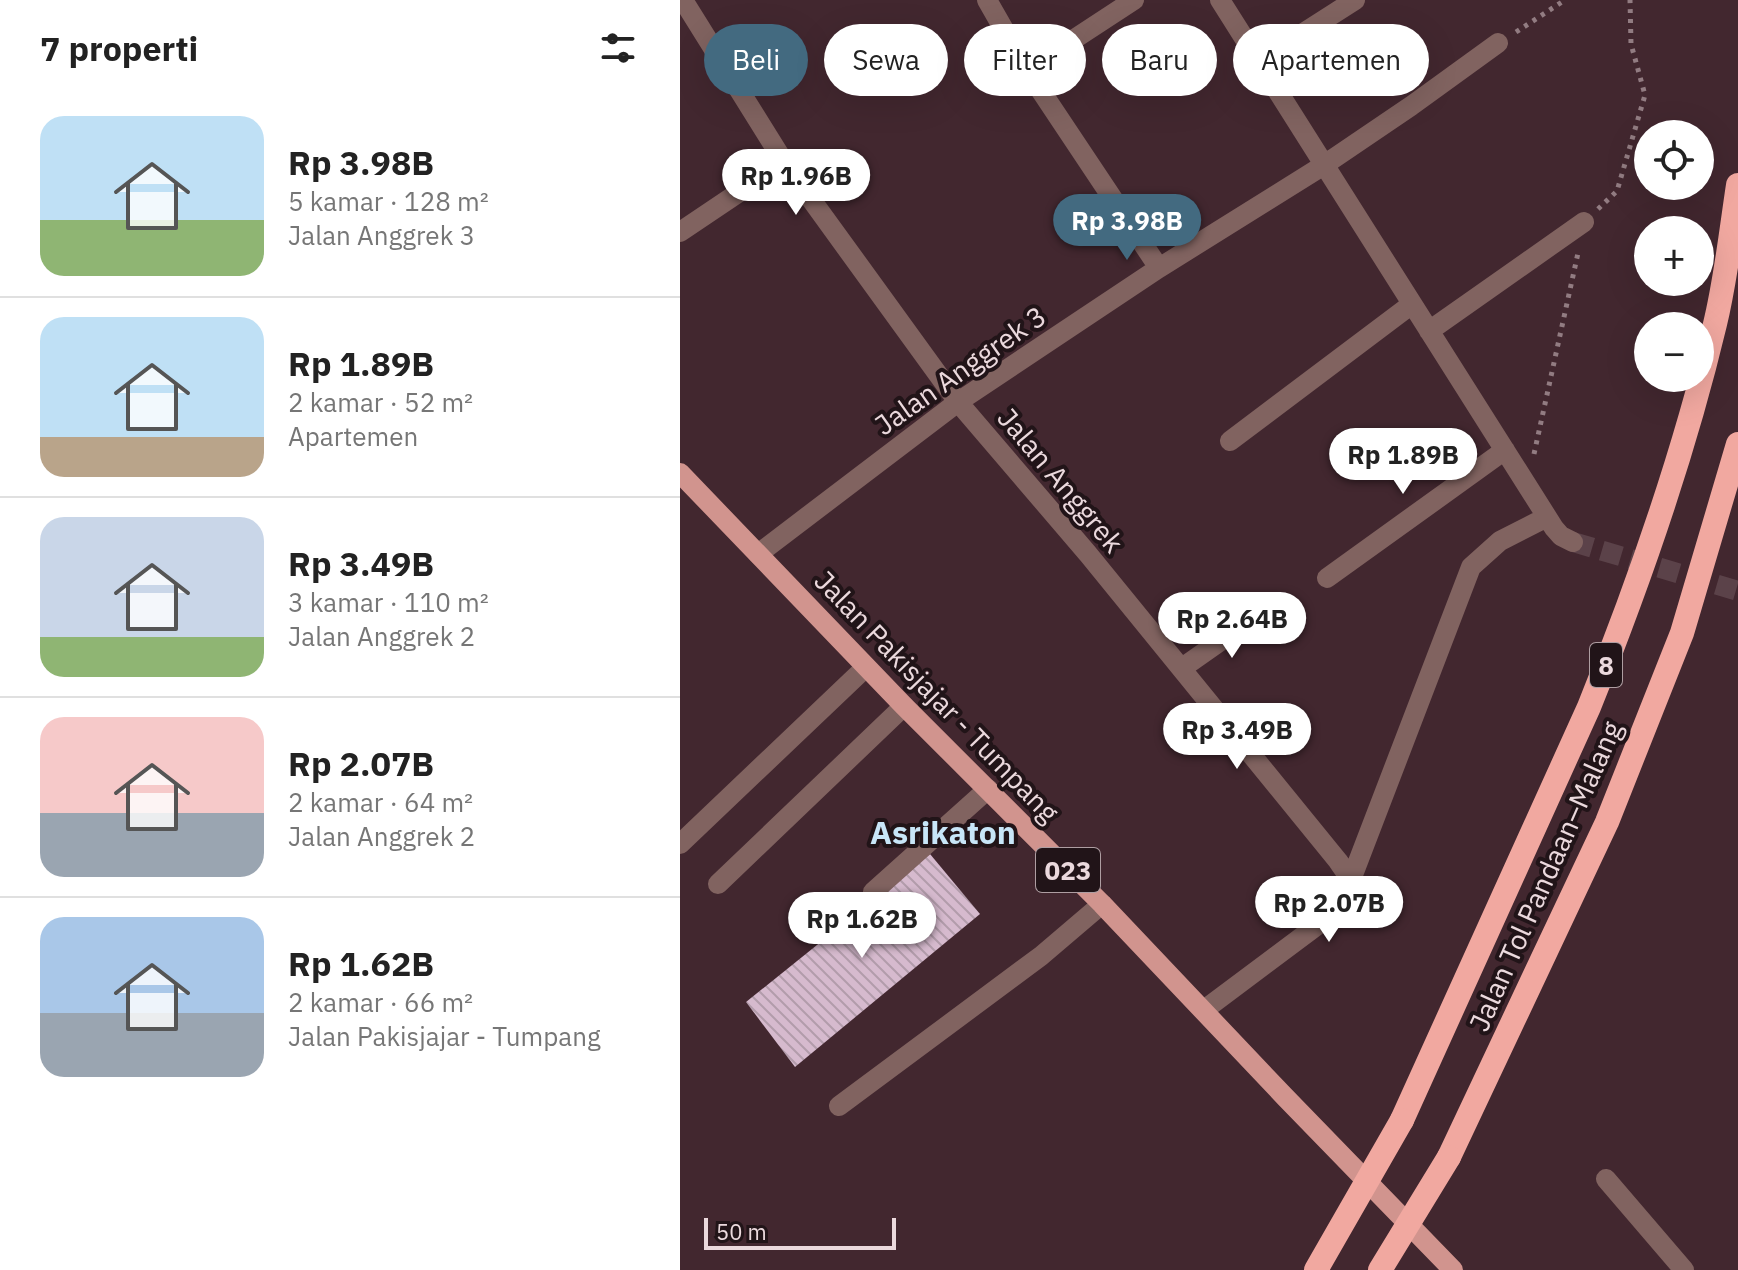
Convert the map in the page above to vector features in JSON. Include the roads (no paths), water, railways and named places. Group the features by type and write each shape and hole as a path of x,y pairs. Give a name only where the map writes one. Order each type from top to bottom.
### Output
{"highway":[{"name":"Jalan Tol Pandaan–Malang","path":"1316,1270 1402,1120 1589,707 1616,640 1682,448 1712,336 1738,185"},
{"name":"Jalan Tol Pandaan–Malang","path":"1380,1270 1449,1157 1607,822 1682,633 1738,444"}],"main road":[{"name":"Jalan Pakisjajar - Tumpang","path":"680,473 904,706 1102,904 1453,1270"}],"street":[{"name":"Jalan Anggrek","path":"683,0 784,162 958,402 1182,668 1351,880"},
{"path":"987,0 1001,24"},
{"path":"1086,31 1134,0"},
{"path":"1220,0 1235,24"},
{"path":"1317,24 1355,0"},
{"name":"Jalan Anggrek 3","path":"758,554 958,402 1159,268 1324,165 1498,43"},
{"path":"1044,96 1159,268"},
{"path":"1280,96 1547,517 1561,536 1573,542"},
{"path":"680,232 784,162"},
{"path":"1429,331 1584,222"},
{"path":"1230,441 1412,304"},
{"path":"1327,578 1505,450"},
{"path":"1204,1010 1335,912 1348,890 1471,567 1500,541 1547,517"},
{"path":"1182,668 1256,616"},
{"path":"680,844 866,667"},
{"path":"718,884 904,706"},
{"path":"873,892 988,789"},
{"path":"839,1106 1041,956 1102,904"},
{"path":"1606,1179 1684,1270"}],"tunnel":[{"path":"1573,542 1738,591"}],"district":[{"name":"Asrikaton","path":"943,832"}]}
